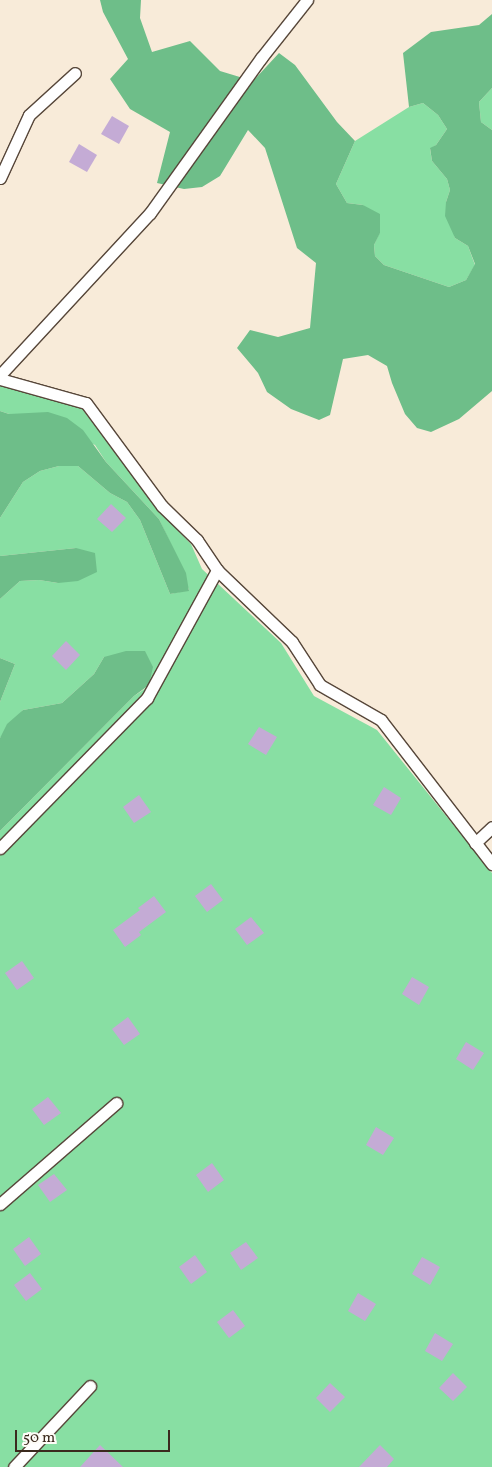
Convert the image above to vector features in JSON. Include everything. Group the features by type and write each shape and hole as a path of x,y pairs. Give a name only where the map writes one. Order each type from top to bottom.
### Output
{"lane":[{"path":"307,0 261,58 150,213 0,377 86,403 162,506 197,540 217,570 292,642 320,685 381,720 492,864"},
{"path":"0,178 29,115 76,73"},
{"path":"0,848 147,698 217,570"},
{"path":"474,843 492,827"},
{"path":"0,1204 116,1103"},
{"path":"14,1467 90,1386"}],"green space":[{"path":"100,0 141,0 140,18 152,52 190,41 220,71 253,81 279,53 295,65 337,122 355,141 336,184 347,203 363,205 380,214 380,233 374,245 375,256 384,265 449,287 466,280 475,264 468,246 455,238 445,216 446,202 450,190 447,179 432,161 430,148 436,145 447,129 438,115 423,103 409,107 403,53 431,32 479,25 492,14 492,88 479,102 481,122 492,130 492,391 459,419 431,432 417,428 405,414 387,366 368,355 343,359 330,415 319,420 291,409 267,392 258,373 237,348 250,330 278,337 310,328 316,263 297,248 265,148 248,130 220,176 202,187 184,189 157,183 170,132 130,109 110,79 128,59 103,12"},
{"path":"492,88 492,130 481,122 479,102"},
{"path":"423,103 438,115 447,129 436,145 430,149 432,161 447,179 450,190 446,202 455,238 468,246 475,265 466,280 449,287 384,265 375,256 374,245 380,232 363,205 347,203 336,184 355,141 409,107"},
{"path":"0,382 80,406 157,509 191,544 202,569 281,643 314,696 377,730 492,873 492,1467 0,1467 0,831 134,696 149,686 104,657 94,674 62,703 23,710 0,738 0,702 15,664 0,658 0,599 20,581 39,580 58,583 76,548 0,556 0,518 23,482 40,471 59,466 78,466 110,493 127,502 140,520 170,594 189,590 176,555 159,519 106,462 95,445 28,414 9,414 0,411"},
{"path":"0,411 9,414 48,412 67,418 83,430 106,462 159,519 186,573 189,591 170,594 140,520 127,502 110,493 78,466 59,466 40,471 23,482 0,518"},
{"path":"76,548 95,553 97,572 78,581 58,583 39,580 20,581 0,599 0,556"},
{"path":"126,651 145,651 153,667 149,685 134,696 0,831 0,738 7,724 23,710 62,703 94,674 104,657"},
{"path":"0,658 15,664 0,702"}],"building":[{"path":"112,116 129,126 119,144 101,134"},
{"path":"79,144 97,155 87,172 69,162"},
{"path":"111,504 126,518 112,532 97,519"},
{"path":"66,641 80,655 66,670 52,656"},
{"path":"259,727 277,737 266,755 248,744"},
{"path":"384,787 401,798 391,815 373,805"},
{"path":"139,795 151,812 134,823 123,807"},
{"path":"211,884 223,900 207,912 195,896"},
{"path":"154,896 166,912 139,932 141,935 125,947 113,930 140,910 138,908"},
{"path":"251,917 264,933 247,945 235,929"},
{"path":"22,961 34,978 17,990 5,973"},
{"path":"412,977 429,987 419,1005 402,994"},
{"path":"128,1017 140,1034 124,1045 112,1029"},
{"path":"466,1042 484,1053 473,1070 456,1059"},
{"path":"48,1097 61,1113 44,1125 32,1109"},
{"path":"376,1127 394,1138 383,1155 366,1145"},
{"path":"212,1163 224,1180 208,1192 196,1175"},
{"path":"54,1174 67,1190 50,1202 38,1185"},
{"path":"29,1237 41,1254 25,1266 13,1249"},
{"path":"246,1242 258,1258 241,1270 230,1253"},
{"path":"195,1255 207,1272 191,1284 179,1267"},
{"path":"422,1257 440,1267 430,1285 412,1274"},
{"path":"30,1273 42,1289 26,1301 14,1285"},
{"path":"358,1293 376,1304 365,1321 348,1311"},
{"path":"233,1310 245,1326 229,1338 217,1322"},
{"path":"435,1333 453,1344 442,1361 425,1351"},
{"path":"453,1373 467,1387 453,1401 439,1388"},
{"path":"330,1383 345,1397 330,1412 316,1398"},
{"path":"100,1445 123,1467 80,1467"},
{"path":"380,1445 394,1459 387,1467 359,1467"}]}
